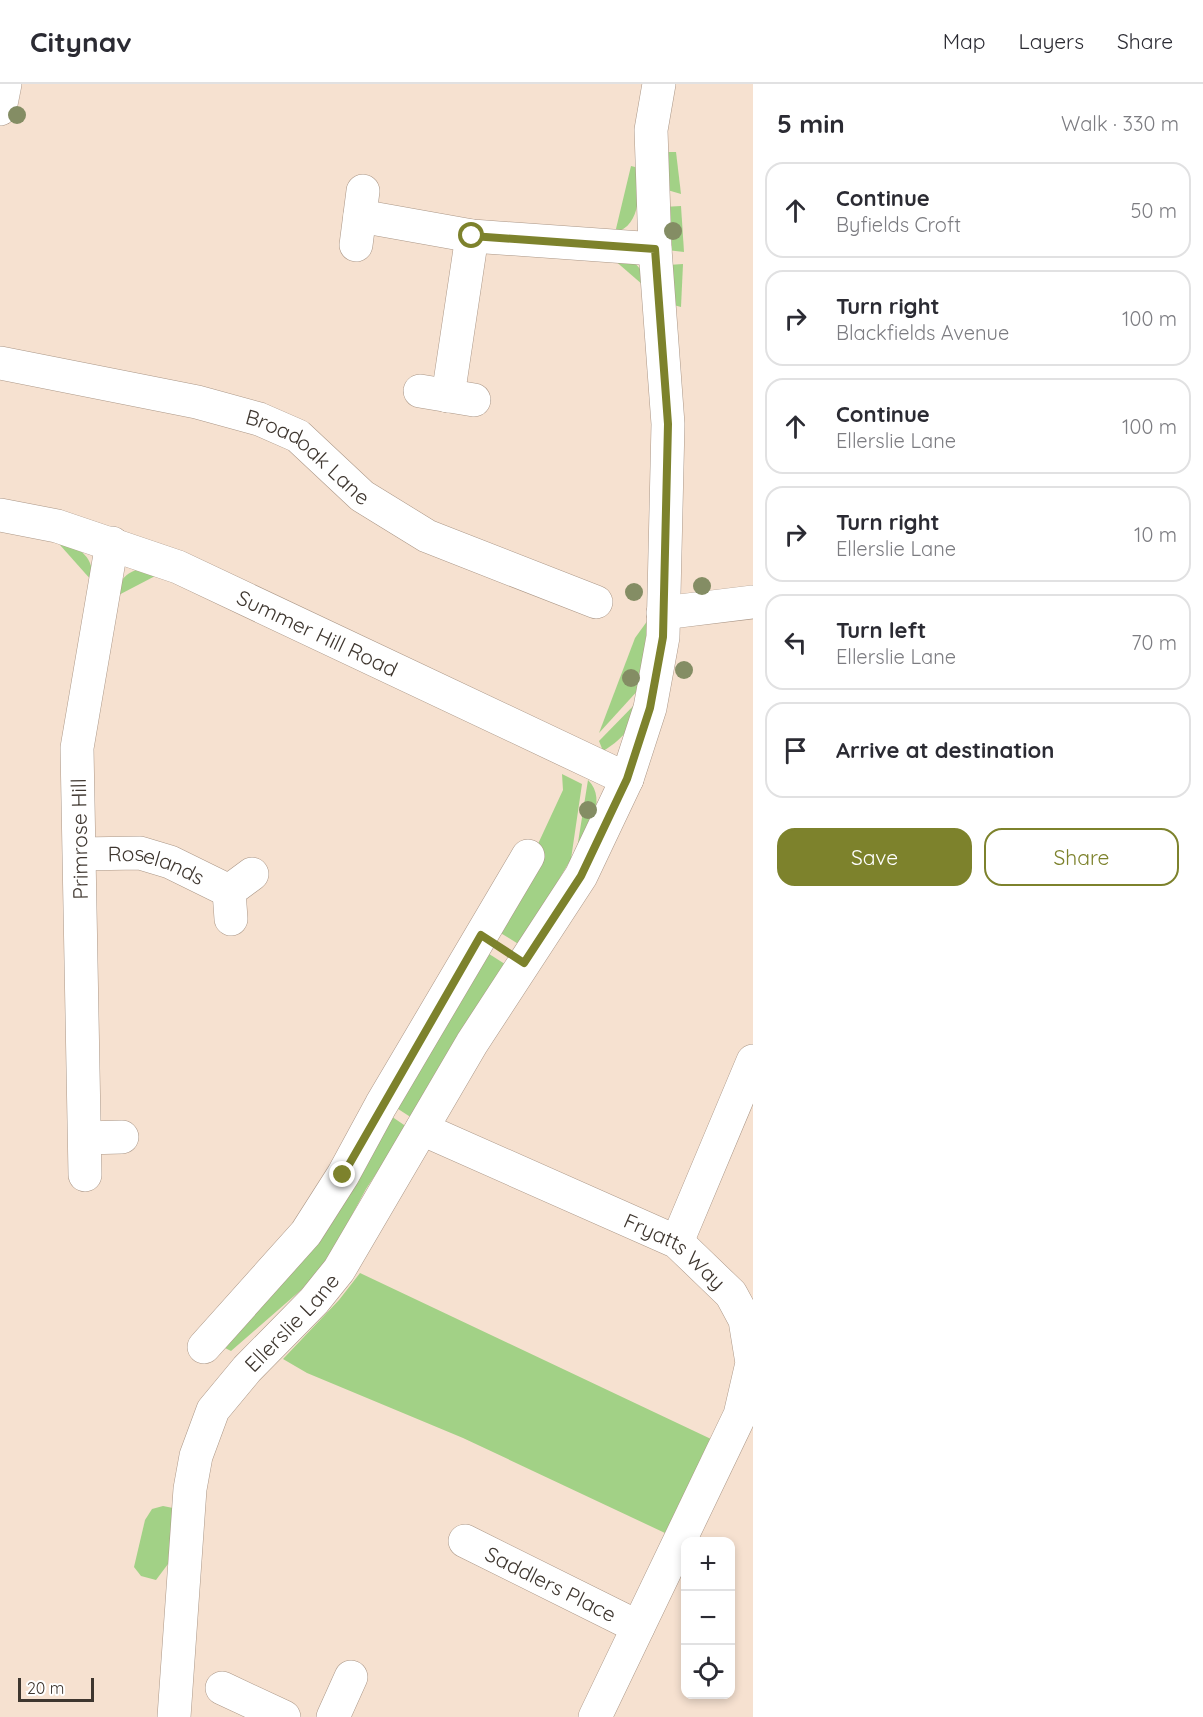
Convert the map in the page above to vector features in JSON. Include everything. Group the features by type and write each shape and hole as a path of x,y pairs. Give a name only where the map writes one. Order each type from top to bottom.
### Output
{"street":[{"path":"0,109 5,84"},
{"name":"Ellerslie Lane","path":"174,1717 190,1489 196,1456 213,1410 247,1369 314,1300 339,1270 472,1043 581,876 627,779 650,708 663,637 668,424 655,249 651,130 659,84"},
{"path":"360,217 472,236 655,249"},
{"path":"447,395 472,236"},
{"name":"Broadoak Lane","path":"0,363 197,402 259,419 298,436 362,496 427,536 596,602"},
{"name":"Summer Hill Road","path":"0,515 57,526 112,543 189,572 627,779"},
{"name":"Primrose Hill","path":"86,1175 77,748 112,543"},
{"path":"663,613 753,602"},
{"name":"Roselands","path":"80,854 140,853 170,862 237,895"},
{"path":"204,1347 306,1233 343,1175 528,856"},
{"path":"481,935 524,963"},
{"path":"677,1242 753,1061"},
{"name":"Fryatts Way","path":"422,1129 677,1242 731,1294 745,1320 752,1363 740,1415 595,1717"},
{"path":"85,1138 122,1137"},
{"name":"Saddlers Place","path":"465,1541 638,1627"},
{"path":"333,1717 351,1677"},
{"path":"222,1688 284,1717"}],"green space":[{"path":"665,152 676,152 681,194 664,189"},
{"path":"631,166 639,168 635,215 624,229 615,233"},
{"path":"681,206 684,252 667,250 663,207"},
{"path":"613,259 633,261 642,271 643,285"},
{"path":"683,264 681,307 670,304 668,265"},
{"path":"61,540 80,550 89,560 92,581 60,545"},
{"path":"146,567 159,574 113,598 119,585 128,574"},
{"path":"648,620 640,688 599,733 635,638"},
{"path":"641,698 628,729 603,751 599,741"},
{"path":"562,774 582,784 571,859 520,945 494,929 531,859 563,790"},
{"path":"588,780 594,788 596,807 590,827 576,855"},
{"path":"486,952 508,966 412,1118 392,1105"},
{"path":"388,1114 407,1127 366,1189 327,1261 301,1290 231,1351 217,1344"},
{"path":"360,1273 711,1439 665,1533 463,1438 307,1373 283,1359 339,1300"},
{"path":"163,1506 173,1508 168,1564 156,1580 141,1576 134,1567 145,1520 152,1509"}],"route":[{"path":"343,1175 381,1105 481,935 524,963 581,876 627,779 650,708 663,637 668,424 655,249 472,236"}]}
